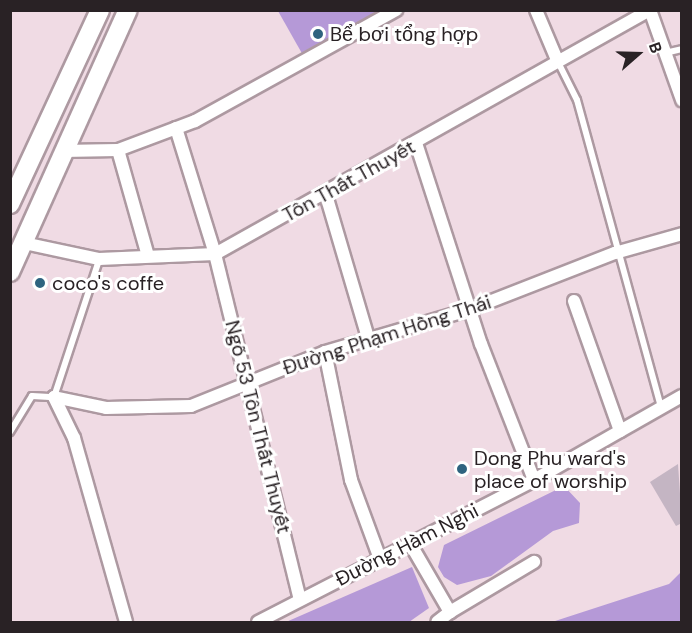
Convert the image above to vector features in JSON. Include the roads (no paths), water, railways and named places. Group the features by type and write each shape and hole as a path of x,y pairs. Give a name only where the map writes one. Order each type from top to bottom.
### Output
{"main road":[{"path":"11,204 100,10"},
{"path":"10,272 17,240 62,151 128,10"}],"street":[{"path":"62,151 118,150 176,128 396,10"},
{"path":"536,10 558,62"},
{"path":"650,10 681,100"},
{"name":"Tôn Thất Thuyết","path":"17,240 99,259 215,254 326,195 650,10"},
{"name":"Ngõ 53 Tôn Thất Thuyết","path":"176,128 215,254 300,600"},
{"path":"416,142 471,309 534,480"},
{"path":"118,150 148,256"},
{"path":"326,195 368,338"},
{"name":"Đường Phạm Hồng Thái","path":"54,397 106,408 191,406 325,352 471,309 615,253 681,234"},
{"path":"574,301 620,431"},
{"path":"325,352 351,480 380,559"},
{"name":"Đường Hàm Nghi","path":"258,622 534,480 681,396"},
{"path":"54,397 74,438 126,622"},
{"path":"411,545 450,612"},
{"path":"437,622 534,562"}],"lane":[{"path":"665,53 681,50"},
{"path":"558,62 577,100 615,253 661,408"},
{"path":"10,432 32,396 54,397 99,259"}],"place":[{"name":"Bể bơi tổng hợp","path":"318,34"},
{"name":"coco's coffe","path":"40,283"},
{"name":"Dong Phu ward's place of worship","path":"462,469"}]}
